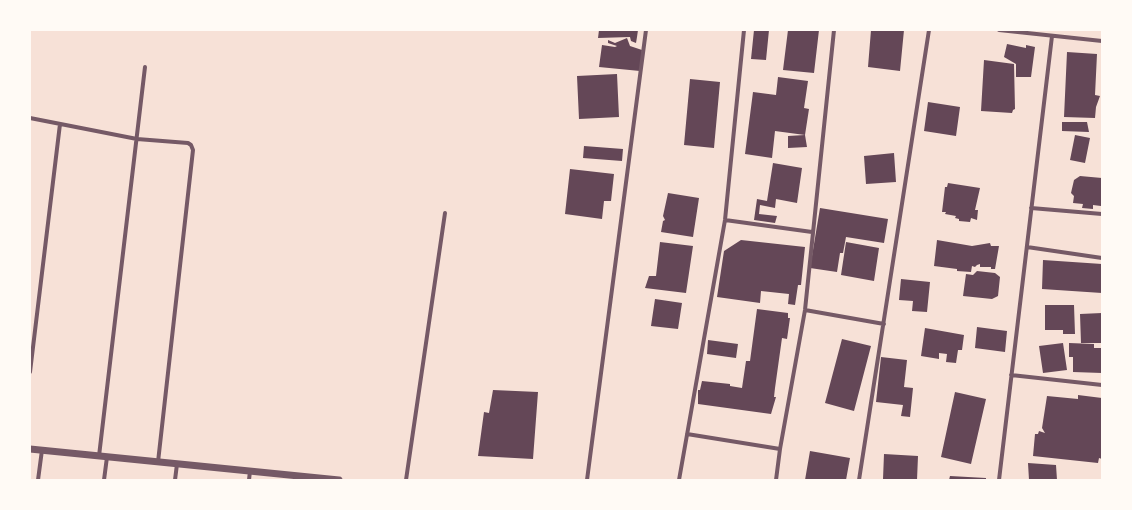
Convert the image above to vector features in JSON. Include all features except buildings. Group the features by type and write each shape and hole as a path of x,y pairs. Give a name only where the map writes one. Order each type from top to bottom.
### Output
{"street":[{"path":"587,480 646,30"},
{"path":"679,480 725,220 744,30"},
{"path":"776,480 780,449 805,310 834,30"},
{"path":"860,480 929,30"},
{"path":"999,30 1102,41"},
{"path":"999,480 1052,36"},
{"path":"99,456 137,139 144,67"},
{"path":"30,118 137,139 188,143 194,150 158,462"},
{"path":"30,372 60,124"},
{"path":"1032,208 1102,214"},
{"path":"406,480 445,214"},
{"path":"725,220 812,232"},
{"path":"1027,247 1102,258"},
{"path":"805,310 884,324"},
{"path":"1011,375 1102,385"},
{"path":"686,434 780,449"},
{"path":"30,449 339,480"},
{"path":"38,480 42,450"},
{"path":"104,480 107,457"},
{"path":"175,480 177,464"},
{"path":"249,480 250,471"}]}
